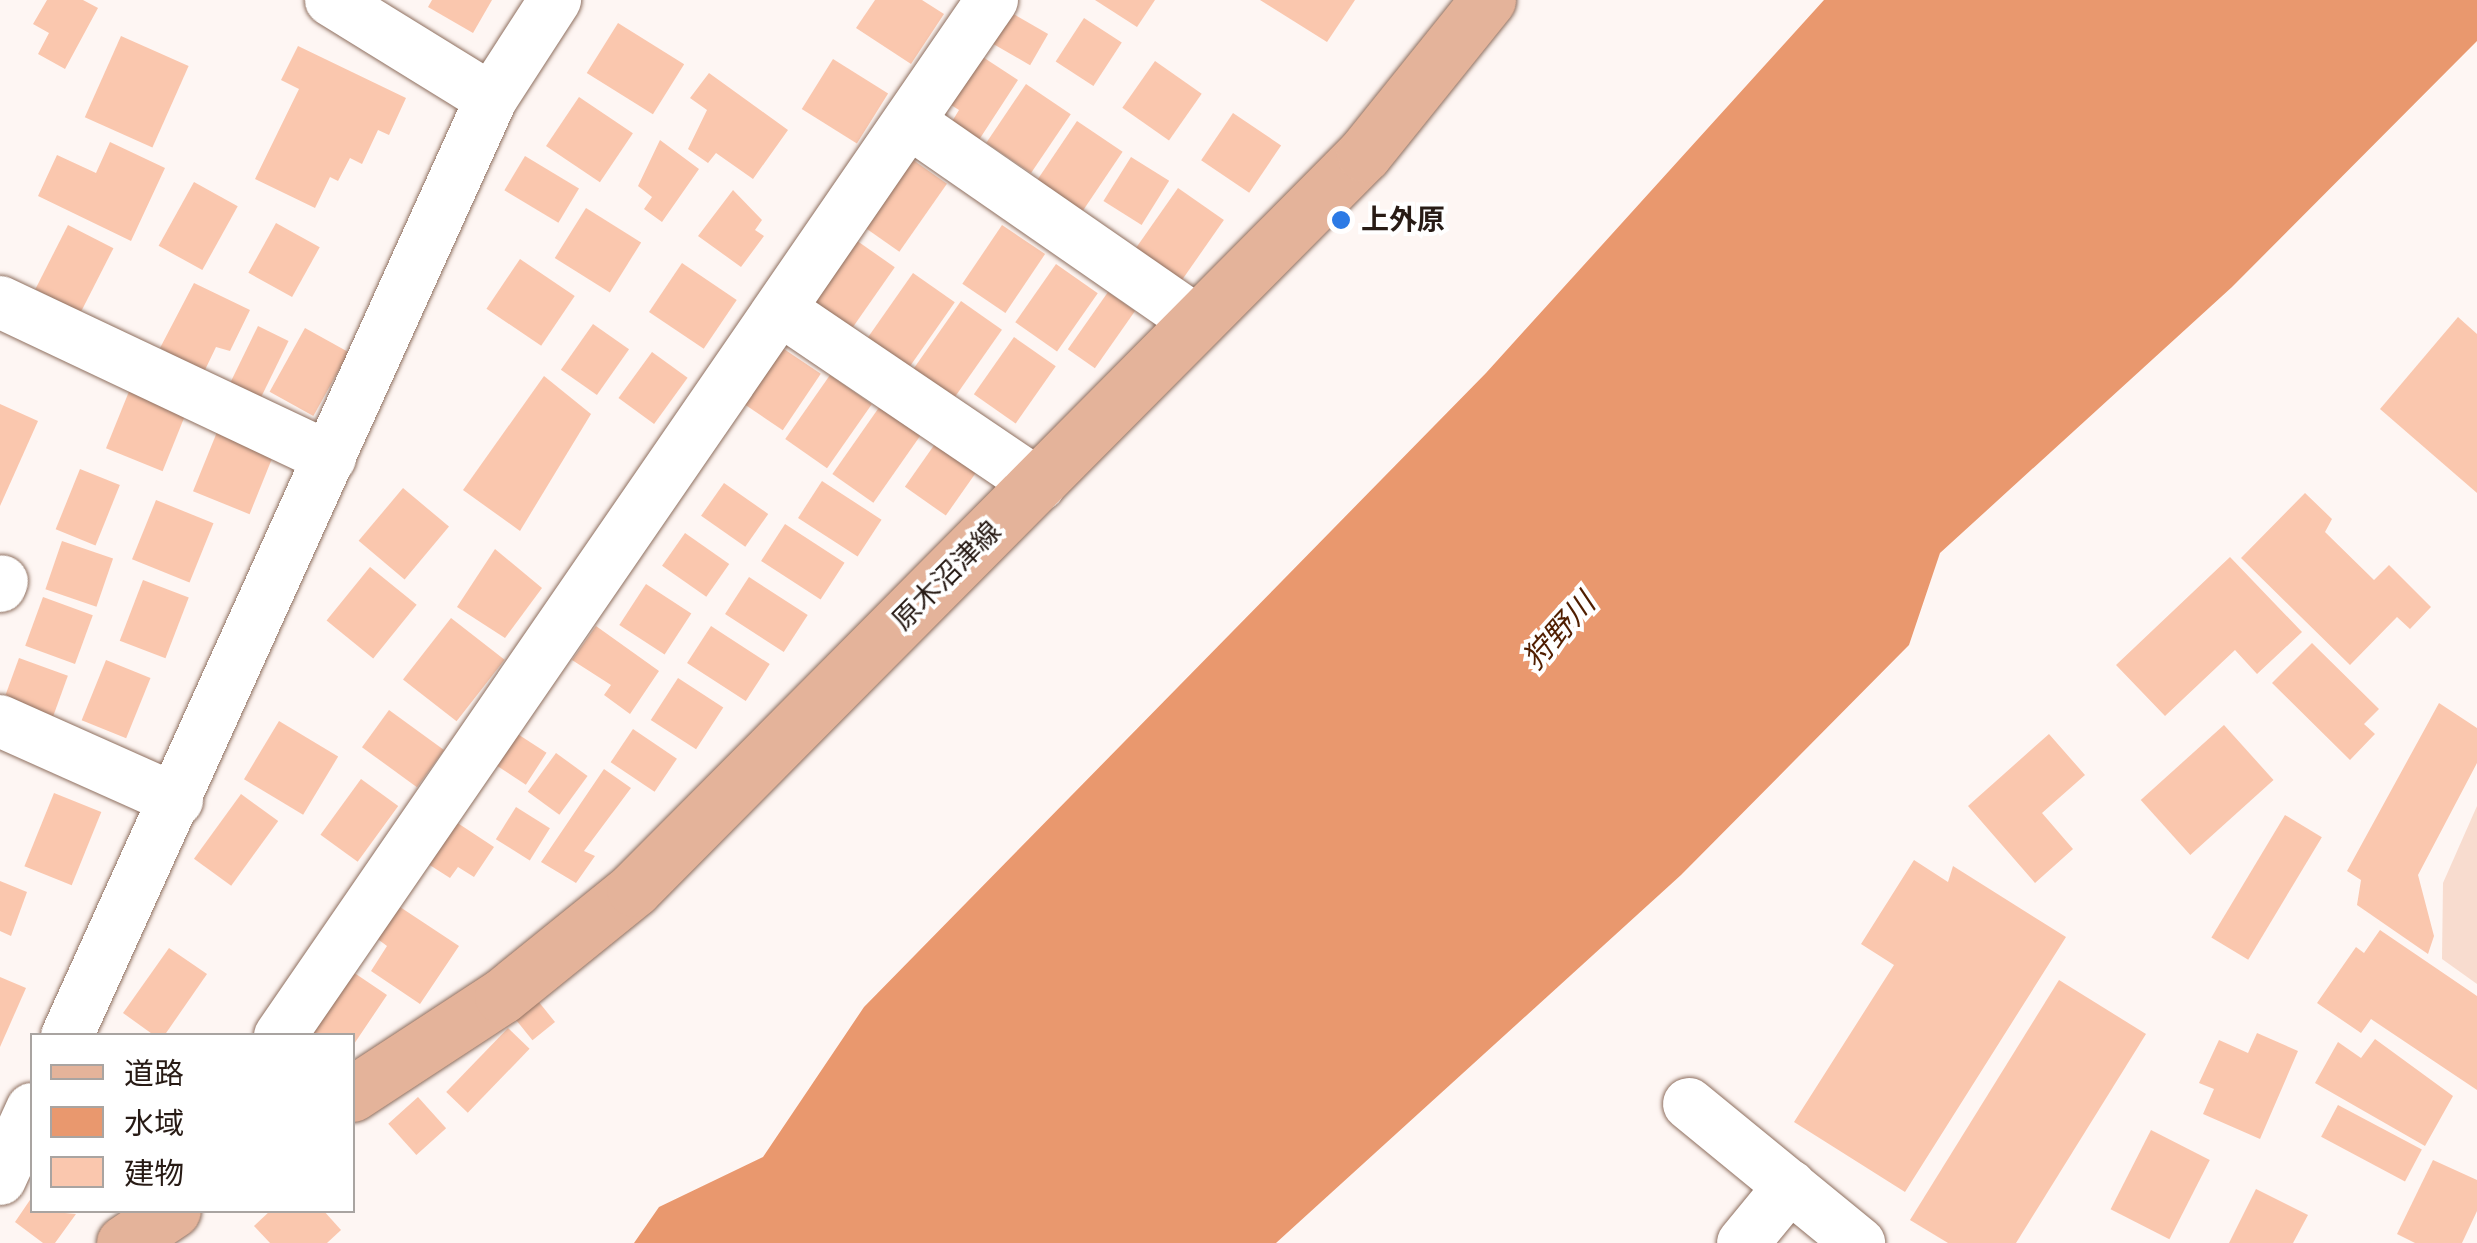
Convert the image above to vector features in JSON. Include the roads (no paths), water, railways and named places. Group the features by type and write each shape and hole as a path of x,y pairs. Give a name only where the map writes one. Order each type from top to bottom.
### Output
{"main road":[{"name":"原木沼津線","path":"355,1092 502,996 634,890 1364,154 1488,0"},
{"path":"124,1243 169,1213"}],"street":[{"path":"330,0 491,100"},
{"path":"68,1033 491,100 555,0"},
{"path":"282,1033 992,0"},
{"path":"909,122 1198,322"},
{"path":"0,302 330,458"},
{"path":"781,310 1038,485"},
{"path":"0,720 177,800"},
{"path":"1690,1104 1859,1243"},
{"path":"0,1178 30,1113"},
{"path":"1743,1243 1790,1186"}],"water":[{"name":"狩野川","path":"1824,0 2477,0 2477,41 2232,287 1940,553 1909,645 1681,875 1276,1243 634,1243 659,1207 763,1157 864,1007 1486,373"}],"place":[{"name":"上外原","path":"1341,220"}]}
